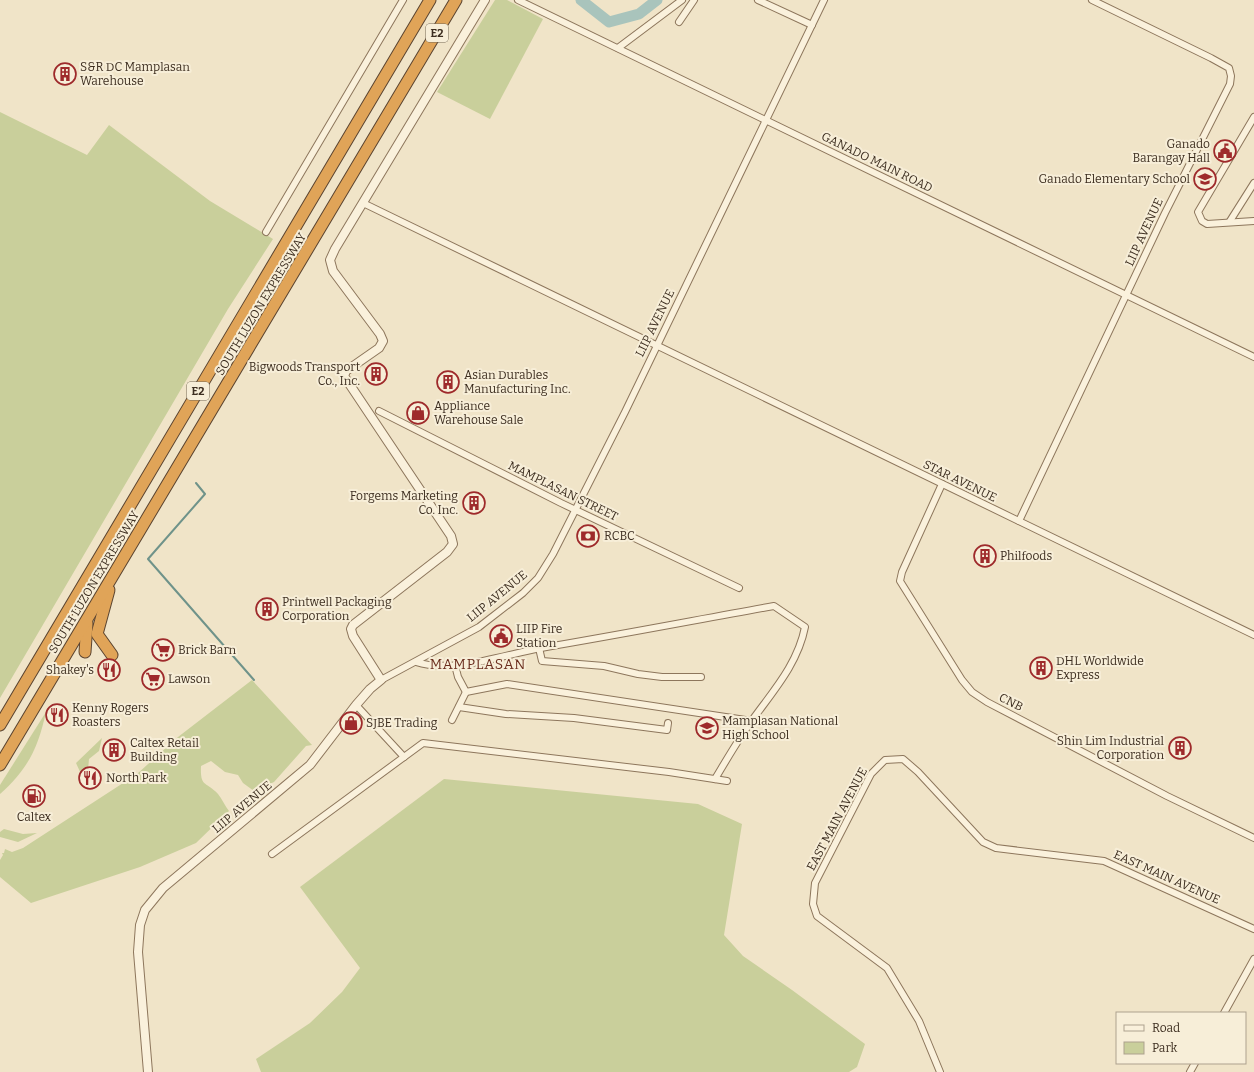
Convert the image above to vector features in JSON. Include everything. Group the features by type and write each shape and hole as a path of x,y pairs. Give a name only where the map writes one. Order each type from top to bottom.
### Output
{"highway":[{"name":"SOUTH LUZON EXPRESSWAY","path":"0,724 430,0"},
{"name":"SOUTH LUZON EXPRESSWAY","path":"0,765 456,0"},
{"path":"112,655 97,634 113,575"},
{"path":"85,652 87,620"}],"street":[{"path":"266,232 403,0"},
{"path":"381,680 353,636 351,629 352,625 452,548 453,541 344,376 346,371 379,348 383,341 380,334 333,271 330,263 332,253 485,0"},
{"name":"GANADO MAIN ROAD","path":"518,0 1254,357"},
{"path":"618,48 682,0"},
{"path":"679,22 694,0"},
{"path":"758,0 812,25"},
{"name":"LIIP AVENUE","path":"148,1072 138,944 140,925 145,910 163,888 310,765 356,704 370,689 381,680 479,628 523,593 538,578 553,554 576,510 824,0"},
{"name":"LIIP AVENUE","path":"1018,521 1230,84 1231,76 1229,68 1092,0"},
{"path":"1254,117 1198,212 1202,221 1207,224 1230,221 1254,221"},
{"path":"1230,221 1254,183"},
{"name":"STAR AVENUE","path":"363,203 1254,636"},
{"name":"MAMPLASAN STREET","path":"378,411 576,510 738,588"},
{"name":"CNB","path":"942,484 902,572 900,581 905,592 967,686 987,702 1167,796 1254,838"},
{"path":"416,662 429,666 454,666 539,648 774,606 805,627 804,636 786,674 752,721 715,778"},
{"path":"539,648 542,661 604,666 638,674 662,677 701,677"},
{"path":"454,666 466,692"},
{"path":"466,692 507,684 752,721"},
{"path":"452,720 466,692"},
{"path":"356,704 404,757"},
{"path":"459,707 506,714 574,718 667,730 668,723"},
{"path":"272,854 423,743 715,778 727,781"},
{"name":"EAST MAIN AVENUE","path":"940,1072 919,1021 887,968 817,916 813,904 815,883 871,774 885,760 903,759 983,842 996,848 1104,860 1254,929"},
{"path":"1225,1012 1254,959"}],"green space":[{"path":"495,0 507,0 543,19 490,119 437,92"},
{"path":"0,112 87,155 109,125 210,201 273,239 228,309 0,698"},
{"path":"252,680 312,745 306,746 274,782 254,791 243,783 238,775 225,772 211,761 201,766 203,781 218,794 229,811 196,843 140,867 31,903 0,877 0,860 5,849 12,852 23,848 137,774 178,737"},
{"path":"46,712 35,747 25,767 10,785 0,794 0,785"},
{"path":"102,738 99,751 89,759 88,770 81,774 76,763"},
{"path":"444,779 698,804 742,824 724,935 743,956 865,1044 857,1067 849,1072 261,1072 256,1059 310,1023 342,992 360,968 300,887"},
{"path":"4,829 23,834 37,833 18,842 0,837 0,832"}],"waterway":[{"path":"581,0 609,22 639,14 657,0"},
{"path":"196,483 205,494 148,559 254,680"}],"place":[{"name":"S&R DC Mamplasan Warehouse","path":"65,74"},
{"name":"Ganado Barangay Hall","path":"1225,151"},
{"name":"Ganado Elementary School","path":"1205,179"},
{"name":"Bigwoods Transport Co., Inc.","path":"376,374"},
{"name":"Asian Durables Manufacturing Inc.","path":"448,382"},
{"name":"Appliance Warehouse Sale","path":"418,413"},
{"name":"Forgems Marketing Co. Inc.","path":"474,503"},
{"name":"RCBC","path":"588,536"},
{"name":"Philfoods","path":"985,556"},
{"name":"Printwell Packaging Corporation","path":"267,609"},
{"name":"LIIP Fire Station","path":"501,636"},
{"name":"Brick Barn","path":"163,650"},
{"name":"DHL Worldwide Express","path":"1041,668"},
{"name":"Shakey's","path":"109,670"},
{"name":"Lawson","path":"153,679"},
{"name":"Kenny Rogers Roasters","path":"57,715"},
{"name":"SJBE Trading","path":"351,723"},
{"name":"Mamplasan National High School","path":"707,728"},
{"name":"Shin Lim Industrial Corporation","path":"1180,748"},
{"name":"Caltex Retail Building","path":"114,750"},
{"name":"North Park","path":"90,778"},
{"name":"Caltex","path":"34,796"}],"district":[{"name":"MAMPLASAN","path":"478,664"}]}
